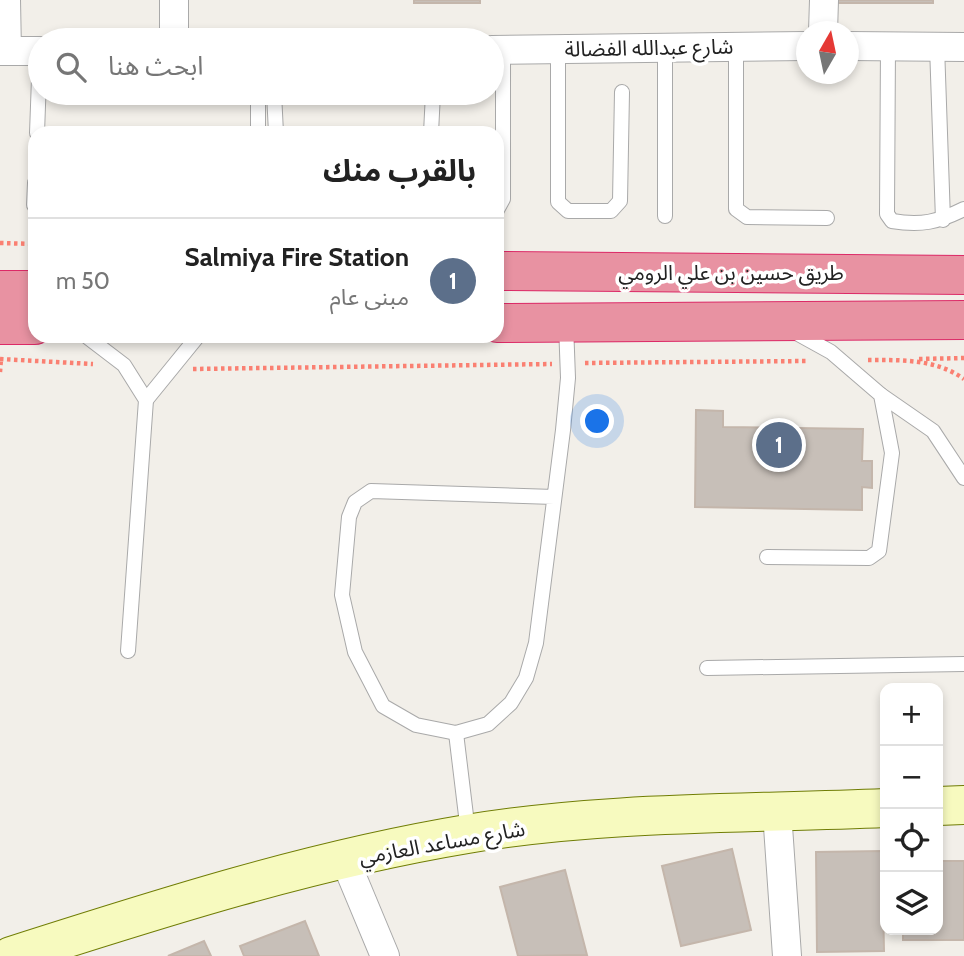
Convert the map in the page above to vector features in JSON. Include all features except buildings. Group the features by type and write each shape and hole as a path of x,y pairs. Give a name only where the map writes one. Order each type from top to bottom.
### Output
{"highway":[{"path":"922,274 964,259"},
{"path":"0,268 28,268"},
{"name":"طريق حسين بن علي الرومي","path":"504,271 964,275"},
{"path":"687,273 688,322"},
{"path":"0,290 28,290"},
{"path":"504,323 964,320"},
{"path":"887,321 964,346"},
{"path":"0,325 28,325"}],"street":[{"path":"6,0 3,51 28,51"},
{"path":"174,0 174,28"},
{"path":"823,21 824,0"},
{"name":"شارع عبدالله الفضالة","path":"504,50 796,46"},
{"path":"859,46 950,47"},
{"path":"943,806 964,805"},
{"name":"شارع مساعد العازمي","path":"11,956 195,897 345,860 468,834 650,815 880,808"},
{"path":"777,812 787,956"},
{"path":"345,860 385,956"}],"lane":[{"path":"888,46 887,214 892,221 915,225 943,220 964,209"},
{"path":"665,47 665,216"},
{"path":"736,47 736,209 747,217 827,218"},
{"path":"943,220 950,47"},
{"path":"558,50 558,202 568,211 611,211 620,201 622,92"},
{"path":"37,126 38,105"},
{"path":"258,105 258,126"},
{"path":"275,105 276,126"},
{"path":"431,126 432,105"},
{"path":"499,105 500,126"},
{"path":"773,321 831,352 881,395 933,431 964,478"},
{"path":"555,497 371,491 355,502 342,595 355,652 383,706 416,724 456,733 488,724 511,704 526,678 536,643 555,497 563,430 567,363 566,322"},
{"path":"95,343 124,365 146,400 128,650"},
{"path":"146,400 193,343"},
{"path":"767,556 869,558 879,551 892,453 881,395"},
{"path":"707,668 964,664"},
{"path":"456,733 468,834"}],"path":[{"path":"0,243 28,244"},
{"path":"172,370 964,358"},
{"path":"0,372 0,359 124,365"},
{"path":"912,360 950,369 964,379"}],"place":[{"name":"Salmiya Fire Station","path":"779,445"}]}
